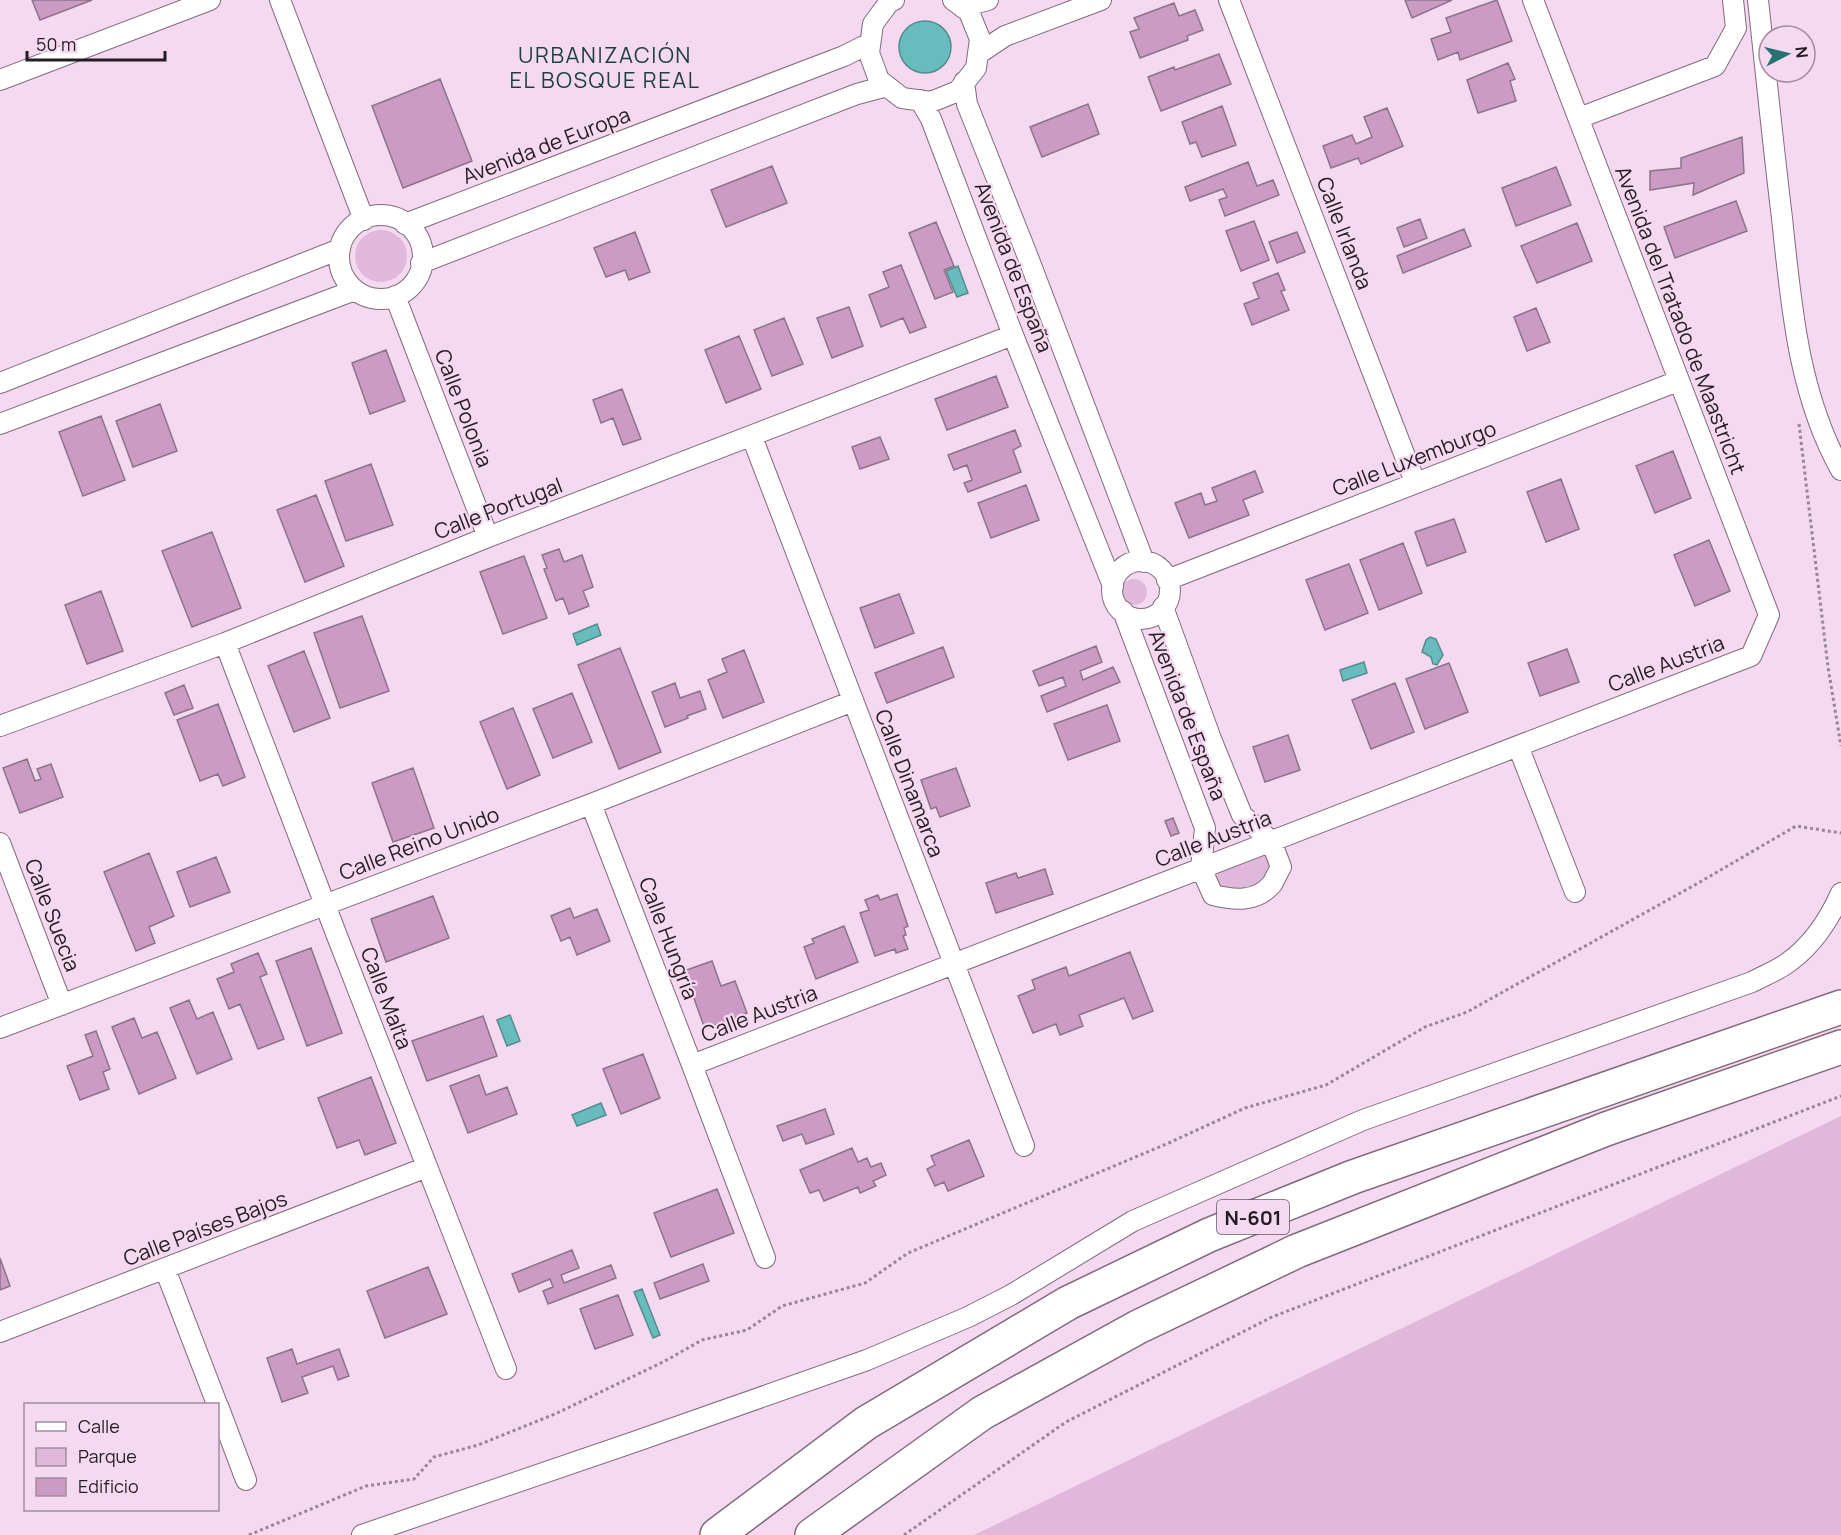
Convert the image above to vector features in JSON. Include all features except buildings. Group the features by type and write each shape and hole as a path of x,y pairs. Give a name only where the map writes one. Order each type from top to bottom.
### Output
{"highway":[{"name":"N-601","path":"717,1535 866,1423 1068,1303 1209,1235 1353,1177 1841,1007"},
{"name":"N-601","path":"812,1535 982,1413 1138,1326 1180,1306 1297,1251 1605,1129 1841,1047"},
{"path":"697,1535 866,1423"}],"street":[{"path":"2,73 210,0"},
{"path":"280,0 364,220"},
{"path":"957,3 988,0"},
{"path":"978,54 1005,36 1101,0"},
{"name":"Calle Irlanda","path":"1229,0 1415,482"},
{"name":"Avenida del Tratado de Maastricht","path":"1533,0 1769,615 1751,656"},
{"path":"1579,118 1714,66 1736,28 1733,0"},
{"path":"1758,0 1792,315 1806,381 1829,449 1841,470"},
{"path":"887,3 873,24 870,43 869,53 879,80 902,98 931,102 958,91 976,68 980,39 969,12 957,3"},
{"name":"Avenida de Europa","path":"405,224 844,56 870,43"},
{"name":"Avenida de España","path":"964,82 967,104 1030,262 1144,562"},
{"path":"421,263 846,98 887,86"},
{"name":"Avenida de España","path":"920,100 932,119 1013,335 1113,586"},
{"path":"375,215 397,218 405,224 414,232 423,252 420,274 406,291 394,296 386,299 364,297 347,283 339,262 342,241 355,223 375,215"},
{"path":"0,382 340,249"},
{"path":"0,424 355,290"},
{"name":"Calle Polonia","path":"394,296 488,537"},
{"name":"Calle Portugal","path":"0,726 225,643 488,537 1013,335"},
{"name":"Calle Luxemburgo","path":"1167,580 1678,381"},
{"name":"Calle Dinamarca","path":"752,437 1024,1146"},
{"path":"1137,561 1152,563 1164,572 1167,580 1170,586 1168,601 1159,613 1144,619 1130,617 1118,607 1112,593 1114,578 1123,566 1137,561"},
{"name":"Avenida de España","path":"1123,611 1205,828 1201,868 1213,895 1235,900 1256,896 1271,885 1281,867 1270,841 1242,815 1211,739 1163,607"},
{"name":"Calle Malta","path":"225,643 506,1369"},
{"name":"Calle Austria","path":"692,1065 1751,656"},
{"name":"Calle Reino Unido","path":"0,1028 591,804 853,701"},
{"path":"1518,746 1575,892"},
{"name":"Calle Hungría","path":"591,804 765,1258"},
{"name":"Calle Suecia","path":"0,843 62,1005"},
{"path":"362,1535 877,1356 968,1317 1011,1295 1133,1221 1352,1125 1752,982 1787,964 1814,939 1834,909 1841,892"},
{"name":"Calle Países Bajos","path":"0,1332 427,1167"},
{"path":"165,1269 216,1403"},
{"path":"219,1410 246,1480"}],"path":[{"path":"1798,422 1828,668 1841,747"},
{"path":"249,1535 366,1486 414,1479 434,1457 478,1445 555,1414 665,1361 702,1340 747,1330 782,1306 865,1283 908,1253 1171,1142 1245,1108 1326,1085 1425,1027 1467,1012 1797,826 1841,833"},
{"path":"904,1535 1066,1422 1272,1317 1841,1096"}],"green space":[{"path":"381,230 391,232 399,238 405,246 407,256 405,266 399,274 391,280 381,282 371,280 363,274 357,266 355,256 357,246 363,238 371,232"},
{"path":"1134,579 1143,583 1147,592 1143,601 1134,605 1125,601 1121,592 1125,583"},
{"path":"1260,855 1265,856 1271,864 1265,878 1254,888 1234,893 1224,891 1213,883 1219,870"},
{"path":"1841,1116 1841,1535 974,1535"}],"shaded area":[{"path":"920,21 930,21 944,28 951,47 944,66 930,73 920,73 910,69 903,62 899,52 899,42 903,32 910,25"},
{"path":"958,266 968,293 957,297 946,271"},
{"path":"597,624 601,635 577,645 573,634"},
{"path":"1430,637 1436,639 1443,655 1437,665 1433,664 1431,657 1422,652 1426,640"},
{"path":"1364,662 1367,673 1343,681 1340,670"},
{"path":"510,1015 520,1041 507,1046 497,1020"},
{"path":"601,1103 606,1115 577,1126 572,1115"},
{"path":"642,1289 660,1335 653,1338 634,1292"}],"district":[{"name":"URBANIZACIÓN EL BOSQUE REAL","path":"605,68"}]}
